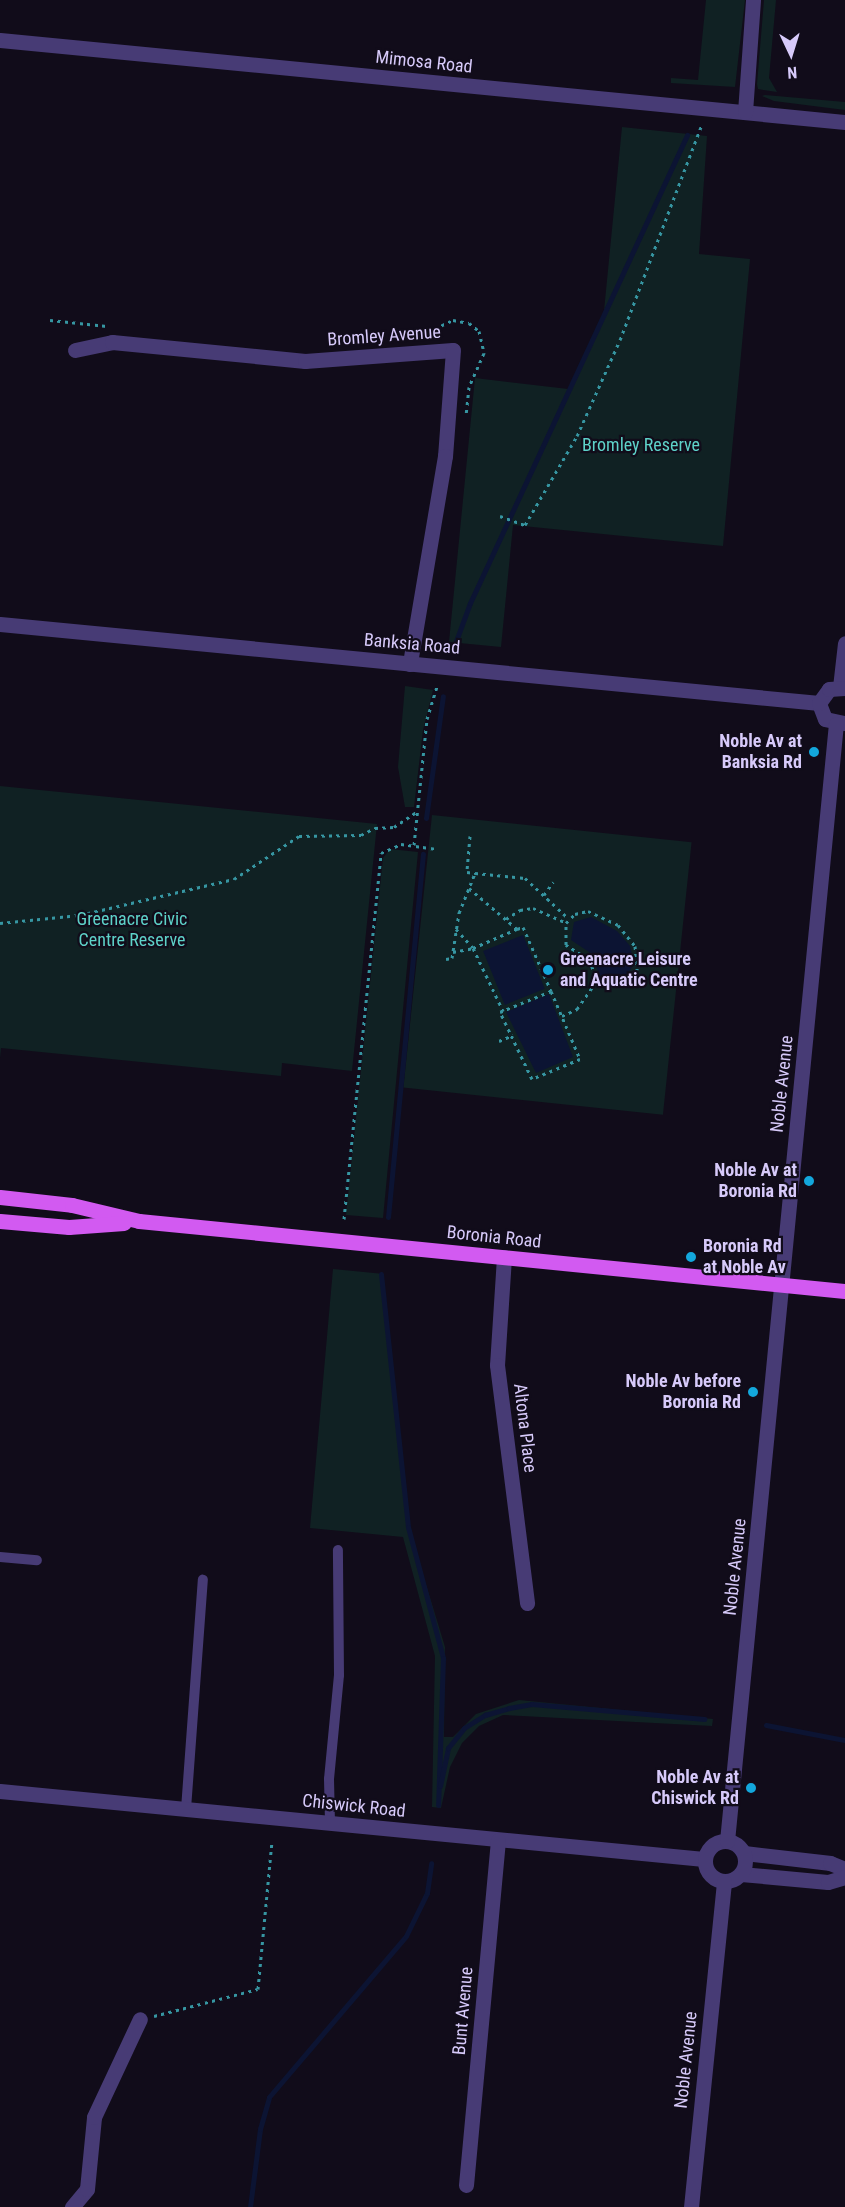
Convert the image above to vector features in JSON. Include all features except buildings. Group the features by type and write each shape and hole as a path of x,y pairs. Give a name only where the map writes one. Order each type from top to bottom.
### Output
{"main road":[{"name":"Boronia Road","path":"0,1197 72,1205 139,1221 845,1291"},
{"name":"Boronia Road","path":"0,1221 69,1227 139,1221"}],"street":[{"path":"745,112 753,0"},
{"name":"Mimosa Road","path":"0,40 845,122"},
{"name":"Bromley Avenue","path":"75,350 112,342 305,361 453,350 445,456 410,664"},
{"name":"Banksia Road","path":"0,624 819,703"},
{"path":"840,724 821,715 819,703 824,692 843,687 845,644"},
{"name":"Noble Avenue","path":"727,1841 840,724"},
{"name":"Altona Place","path":"504,1257 497,1365 527,1604"},
{"name":"Chiswick Road","path":"0,1791 704,1859"},
{"name":"Bunt Avenue","path":"466,2185 498,1840"},
{"path":"845,1869 830,1863 744,1853 727,1841 715,1843 704,1859 711,1877 724,1882 741,1874 828,1882 845,1877"},
{"path":"741,1874 744,1853"},
{"name":"Noble Avenue","path":"691,2207 724,1882"},
{"path":"72,2207 87,2189 94,2116 140,2019"}],"lane":[{"path":"330,1823 329,1779 339,1675 338,1550"},
{"path":"0,1557 37,1560"},
{"path":"186,1809 203,1580"}],"path":[{"path":"500,516 516,524 525,525 596,395 702,131 704,108"},
{"path":"414,846 427,719 437,687"},
{"path":"0,923 80,915 234,879 298,836 361,835 375,828 394,827 416,812"},
{"path":"470,836 467,872 525,878 569,919"},
{"path":"344,1220 381,853 394,845 437,849"},
{"path":"446,959 452,958 456,929 475,873"},
{"path":"544,895 553,882"},
{"path":"469,888 517,929"},
{"path":"506,919 520,910 533,908 566,923"},
{"path":"582,912 604,915 618,925 635,946 637,970 628,982 609,986 597,980 587,958 566,945 566,923 569,919 582,912"},
{"path":"453,952 473,948 523,927 580,1059 532,1079 473,948 456,929"},
{"path":"562,1016 577,1009 597,980"},
{"path":"503,1011 551,991"},
{"path":"499,1041 513,1035"},
{"path":"140,2019 258,1989 272,1840"}],"green space":[{"path":"706,0 745,0 735,87 671,83 671,78 698,80"},
{"path":"764,0 776,0 769,78 777,92 758,89 757,84"},
{"path":"762,96 845,102 845,110 774,101"},
{"name":"Bromley Reserve","path":"622,127 707,136 699,254 750,259 723,546 513,525 501,647 449,642 475,378 568,389 604,311"},
{"path":"405,686 433,690 423,730 414,807 405,807 398,767"},
{"name":"Greenacre Civic Centre Reserve","path":"0,786 377,824 352,1071 282,1063 281,1076 1,1048 0,1058"},
{"name":"Greenacre Leisure and Aquatic Centre","path":"432,815 692,842 663,1115 403,1087"},
{"path":"390,849 418,852 383,1218 346,1215 383,858"},
{"path":"333,1269 384,1274 383,1291 411,1535 445,1647 444,1737 453,1737 476,1714 519,1700 713,1719 712,1726 503,1715 479,1726 462,1743 450,1767 441,1808 432,1807 435,1656 403,1537 310,1528"}],"water":[{"path":"591,917 617,931 630,946 634,964 624,979 610,982 601,977 589,952 571,940 574,922"},
{"path":"523,935 545,989 505,1005 483,951"},
{"path":"549,994 573,1057 536,1073 506,1012"}],"waterway":[{"path":"456,641 470,603 687,135"},
{"path":"426,818 443,696"},
{"path":"388,1217 423,854"},
{"path":"381,1274 408,1527 443,1658 438,1805"},
{"path":"440,1786 448,1748 464,1728 485,1715 509,1708 532,1704 704,1719"},
{"path":"766,1725 845,1740"},
{"path":"250,2207 260,2129 269,2097 406,1936 427,1893 431,1863"}],"place":[{"name":"Noble Av at Banksia Rd","path":"814,752"},
{"name":"Greenacre Leisure and Aquatic Centre","path":"548,970"},
{"name":"Noble Av at Boronia Rd","path":"809,1181"},
{"name":"Boronia Rd at Noble Av","path":"691,1257"},
{"name":"Noble Av before Boronia Rd","path":"753,1392"},
{"name":"Noble Av at Chiswick Rd","path":"751,1788"}]}
